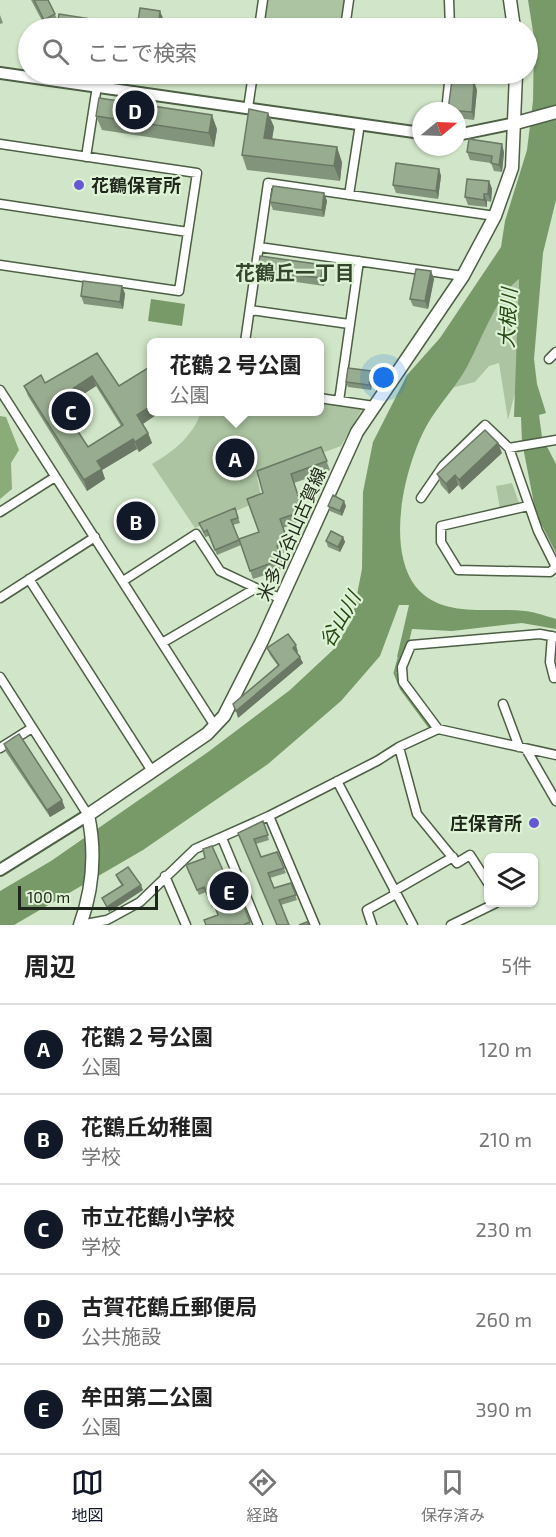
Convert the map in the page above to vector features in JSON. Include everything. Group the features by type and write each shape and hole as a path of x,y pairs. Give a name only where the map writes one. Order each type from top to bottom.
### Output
{"main road":[{"path":"510,0 513,18"},
{"name":"米多比谷山古賀線","path":"88,815 215,726 242,683 344,460 374,406 463,276 495,216 512,168 522,121 517,84"},
{"path":"522,121 556,111"},
{"path":"80,925 90,889 91,830 88,815"}],"street":[{"path":"260,18 263,0"},
{"path":"346,18 349,0"},
{"path":"448,0 449,18"},
{"path":"0,73 18,75"},
{"path":"82,84 412,132"},
{"path":"248,108 252,84"},
{"path":"447,102 449,84"},
{"path":"86,157 97,86"},
{"path":"466,133 522,121"},
{"path":"349,195 360,124"},
{"path":"0,144 197,173 179,291 0,265"},
{"path":"246,338 268,183 495,216"},
{"path":"0,204 188,232"},
{"path":"259,248 463,276"},
{"path":"339,401 359,261"},
{"path":"249,310 349,324"},
{"path":"0,390 215,726"},
{"path":"324,399 374,406"},
{"path":"422,498 443,466 485,425 509,448 528,506 556,567 550,572 458,570 441,543 441,526 528,506"},
{"path":"509,448 556,440"},
{"path":"0,512 56,477"},
{"path":"123,581 196,534 220,571 282,598"},
{"path":"0,598 95,537"},
{"path":"29,579 152,771"},
{"path":"162,643 256,588"},
{"path":"438,729 403,682 402,667 411,645 540,634 554,636 550,662 554,678"},
{"path":"0,677 88,815 0,870"},
{"path":"503,704 523,748 556,801"},
{"path":"0,748 32,728"},
{"path":"80,925 119,915 140,902 195,849 269,816 399,747 438,729 556,755"},
{"path":"399,747 417,814 458,863 470,855 484,876"},
{"path":"337,781 413,925"},
{"path":"269,816 315,925"},
{"path":"222,838 258,925"},
{"path":"372,925 367,910 453,857"},
{"path":"165,876 186,925"},
{"path":"451,925 488,907"}],"shaded area":[{"path":"268,0 345,0 342,18 265,18"},
{"path":"528,0 556,0 556,200 543,253 534,359 537,384 546,413 539,415 542,437 556,464 556,553 536,514 522,442 521,417 514,417 519,279 497,307 464,373 427,425 406,483 400,529 407,570 416,587 427,597 453,608 537,613 556,619 556,629 522,623 452,631 412,629 405,659 397,657 409,605 399,605 380,656 341,701 268,764 143,850 14,925 0,925 0,891 51,861 208,752 290,690 335,648 352,620 362,569 363,492 373,442 407,375 440,338 501,247 505,221 527,150 533,84 538,84 538,18 531,18"},
{"path":"519,279 516,389 508,420 499,363 489,366 475,382 451,388 492,314"},
{"path":"151,299 185,304 182,326 148,321"},
{"path":"324,404 362,409 341,446 257,477 262,500 195,528 152,464 182,442 200,416 324,416"},
{"path":"0,416 6,417 19,450 11,463 12,489 0,499"},
{"path":"512,483 519,503 516,507 500,509 496,486"}],"building":[{"path":"34,0 48,0 55,14 43,18"},
{"path":"140,8 160,11 159,18 138,18"},
{"path":"59,14 85,18 58,18"},
{"path":"451,84 474,84 472,112 466,112 466,102 449,102"},
{"path":"99,98 212,115 209,133 96,116"},
{"path":"249,109 268,113 264,138 337,147 334,166 242,155"},
{"path":"469,139 502,144 499,165 491,163 492,156 467,152"},
{"path":"396,163 439,169 436,191 393,185"},
{"path":"467,179 489,181 488,194 484,194 484,200 465,197"},
{"path":"273,186 324,193 322,210 270,202"},
{"path":"260,256 323,265 321,278 258,270"},
{"path":"416,269 431,271 425,301 410,299"},
{"path":"83,281 122,286 120,302 81,296"},
{"path":"97,353 119,386 147,368 147,409 137,415 148,433 135,442 133,439 97,461 102,469 84,480 24,386 41,375 45,383","holes":["92,376 123,425 88,447 57,399"]},
{"path":"348,368 371,371 369,385 346,382"},
{"path":"485,430 498,443 459,480 455,475 446,484 437,474"},
{"path":"321,447 327,461 291,474 303,511 280,519 288,542 277,546 282,559 250,571 239,539 259,532 247,499 263,493 257,471"},
{"path":"333,495 344,501 340,511 328,506"},
{"path":"235,508 238,518 231,520 239,540 215,550 207,530 204,532 199,523"},
{"path":"331,531 343,537 338,547 326,541"},
{"path":"288,634 296,645 293,648 300,657 236,711 233,704 279,665 267,648"},
{"path":"19,734 62,800 47,810 4,744"},
{"path":"263,821 268,835 254,839 261,857 277,852 284,868 268,873 274,888 291,883 296,895 279,900 289,925 277,925 238,833"},
{"path":"212,846 226,877 212,883 218,899 210,902 204,887 197,890 186,865 205,858 203,849"},
{"path":"128,867 141,885 107,907 102,898 123,885 116,875"},
{"path":"222,901 225,908 243,904 250,922 243,925 206,925 204,920 218,915 214,904"}],"waterway":[{"path":"400,655 395,673 401,688 429,726"}],"place":[{"name":"古賀花鶴丘郵便局","path":"135,110"},
{"name":"花鶴保育所","path":"79,185"},
{"name":"市立花鶴小学校","path":"71,411"},
{"name":"花鶴２号公園","path":"235,458"},
{"name":"花鶴丘幼稚園","path":"136,521"},
{"name":"庄保育所","path":"534,823"},
{"name":"牟田第二公園","path":"229,891"}],"district":[{"name":"花鶴丘一丁目","path":"295,272"}],"water label":[{"name":"大根川","path":"507,318"},
{"name":"谷山川","path":"339,619"}]}
